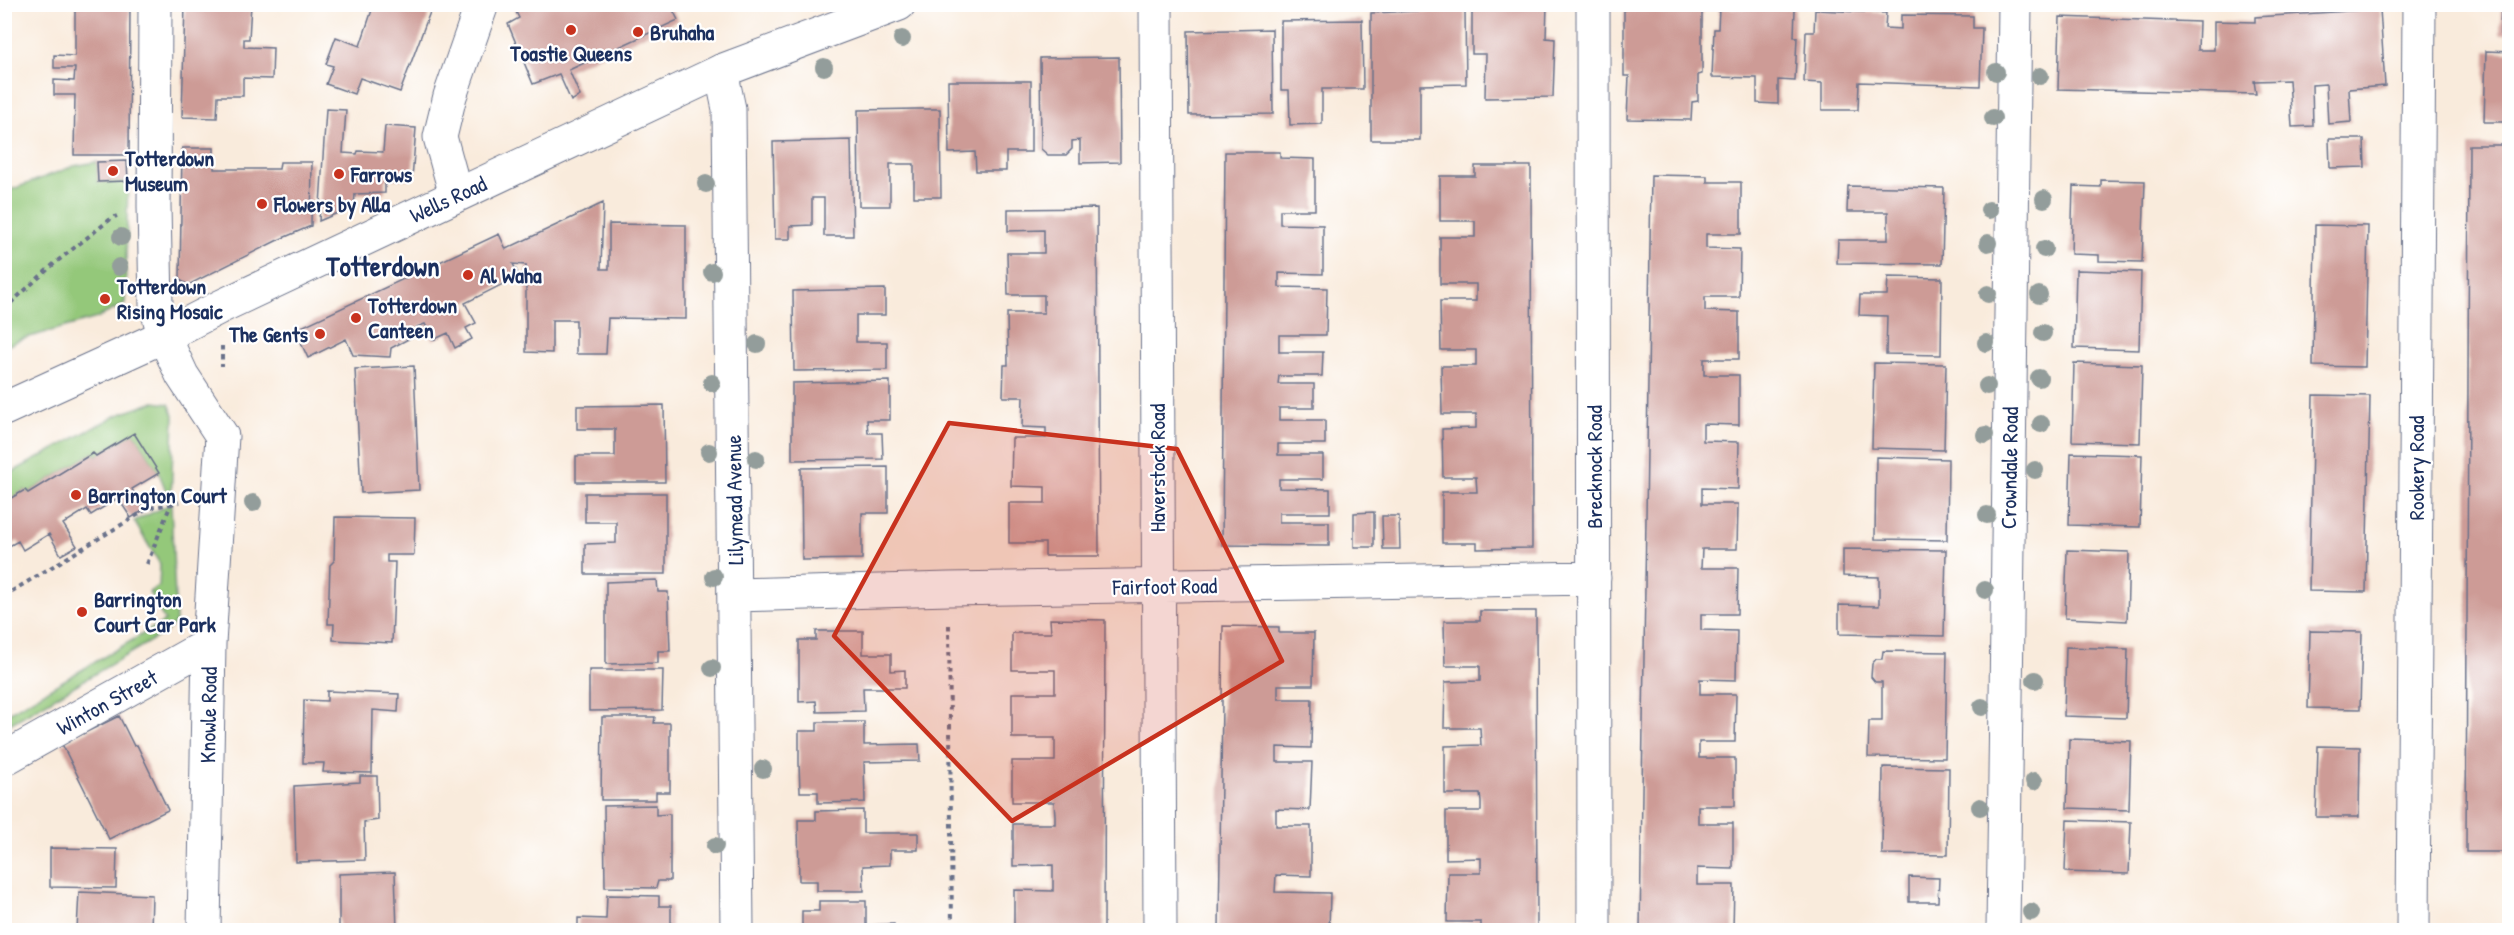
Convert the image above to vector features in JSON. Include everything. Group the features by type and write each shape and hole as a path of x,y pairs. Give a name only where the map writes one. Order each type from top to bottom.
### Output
{"main road":[{"name":"Knowle Road","path":"155,4 156,305 164,336 182,375 222,436 210,644 204,930"},
{"path":"456,195 440,137 450,96 482,4"},
{"name":"Wells Road","path":"4,409 164,336 222,306 721,71 899,4"},
{"name":"Haverstock Road","path":"1156,4 1160,930"},
{"name":"Brecknock Road","path":"1593,4 1594,930"},
{"name":"Crowndale Road","path":"2003,930 2015,4"},
{"name":"Rookery Road","path":"2413,930 2419,4"},
{"name":"Lilymead Avenue","path":"721,71 729,110 737,930"},
{"name":"Fairfoot Road","path":"735,595 1594,578"},
{"name":"Winton Street","path":"4,759 210,644"}],"path":[{"path":"4,309 55,263 112,218 122,215"},
{"path":"4,596 149,508 179,502"},
{"path":"147,564 171,504"},
{"path":"949,589 952,930"}],"highlighted area":[{"path":"949,423 1177,449 1282,661 1012,821 834,636"}],"green space":[{"path":"97,162 98,182 128,181 125,304 97,318 19,340 5,347 5,192 74,166"},
{"path":"154,402 169,404 174,415 171,504 159,473 134,433 96,456 93,453 28,493 25,490 5,502 5,476 115,416"},
{"path":"171,504 176,622 166,632 5,727 5,715 165,621 149,592 159,586 160,564 134,521"}],"building":[{"path":"75,4 130,4 129,155 74,155 75,95 54,95 54,80 74,81 75,68 54,68 54,55 75,56"},
{"path":"185,4 251,4 249,39 244,39 244,47 273,48 272,79 243,78 243,96 218,96 217,118 182,117"},
{"path":"374,4 433,4 400,92 360,78 354,94 326,84 333,66 326,64 336,37 360,46"},
{"path":"512,4 670,4 678,20 569,70 580,96 571,101 559,74 533,84 508,24 519,18"},
{"path":"2501,4 2510,4 2510,34 2500,34"},
{"path":"1547,5 1546,38 1555,39 1553,97 1485,98 1486,54 1472,54 1472,7"},
{"path":"1624,6 1702,6 1702,74 1698,75 1698,101 1692,102 1691,120 1627,119 1629,76 1624,76"},
{"path":"1719,8 1795,9 1794,37 1797,37 1795,81 1778,80 1778,104 1757,103 1757,78 1712,77 1714,29 1718,29"},
{"path":"2380,9 2385,86 2349,89 2351,122 2328,124 2326,84 2312,85 2313,126 2292,127 2289,80 2254,81 2256,94 2058,89 2060,17 2199,22 2198,50 2214,50 2214,21 2255,22 2255,17"},
{"path":"1815,10 1886,13 1885,28 1901,29 1901,15 1973,16 1973,28 1982,28 1980,86 1859,82 1858,110 1822,110 1822,83 1804,82 1806,32 1814,32"},
{"path":"1465,11 1466,84 1420,85 1420,140 1371,140 1371,13"},
{"path":"1362,20 1363,89 1322,89 1322,124 1290,125 1289,90 1281,90 1281,21"},
{"path":"1272,29 1273,114 1189,115 1188,31"},
{"path":"2486,51 2510,52 2510,122 2484,122"},
{"path":"1119,57 1120,162 1080,163 1080,140 1072,141 1072,149 1066,155 1048,155 1041,149 1040,58"},
{"path":"948,81 1031,81 1031,152 1006,152 1006,171 976,171 975,152 949,153"},
{"path":"326,109 346,110 343,153 383,152 385,126 416,128 412,179 385,179 385,193 355,194 354,206 319,221"},
{"path":"940,109 941,197 914,197 914,164 890,164 890,206 859,206 858,110"},
{"path":"2329,139 2364,139 2365,167 2330,168"},
{"path":"851,140 853,236 824,236 824,198 812,198 812,225 790,226 790,239 775,239 773,142"},
{"path":"2469,145 2510,145 2510,852 2466,852"},
{"path":"182,148 214,148 214,169 279,169 280,162 312,162 311,226 188,285 180,280"},
{"path":"1225,152 1280,152 1280,158 1315,159 1315,210 1280,210 1280,224 1323,225 1323,274 1279,273 1279,287 1327,288 1326,335 1279,335 1279,352 1323,352 1322,376 1279,376 1278,384 1314,384 1314,408 1279,408 1279,420 1325,420 1325,444 1278,444 1278,455 1323,455 1323,479 1279,479 1279,488 1330,489 1330,513 1279,513 1279,522 1329,522 1329,546 1222,545"},
{"name":"Totterdown Museum","path":"127,161 128,181 98,182 97,162"},
{"path":"1475,166 1531,166 1532,548 1477,549 1477,543 1442,543 1442,492 1477,492 1476,477 1443,477 1442,429 1476,428 1476,414 1442,414 1441,366 1476,366 1476,350 1441,350 1440,301 1476,301 1476,284 1440,284 1440,237 1475,237 1475,221 1440,221 1440,176 1475,176"},
{"path":"1651,175 1707,176 1707,182 1741,182 1741,234 1706,234 1706,248 1740,249 1739,297 1705,297 1705,311 1739,312 1739,359 1704,359 1704,375 1739,375 1739,425 1703,424 1703,441 1739,442 1738,489 1702,488 1702,504 1738,504 1737,549 1702,549 1701,568 1738,568 1737,614 1701,614 1701,630 1737,631 1736,680 1700,679 1700,694 1736,694 1735,742 1699,742 1699,758 1735,758 1735,806 1698,806 1698,823 1733,823 1733,869 1697,868 1697,885 1734,885 1733,930 1640,930"},
{"path":"2101,180 2145,181 2142,262 2099,261 2099,255 2071,254 2073,186 2101,187"},
{"path":"1848,186 1944,188 1942,264 1837,263 1838,240 1888,240 1888,212 1847,212"},
{"path":"603,203 601,269 609,269 609,224 686,225 686,319 608,318 606,354 576,354 576,320 552,320 552,353 526,352 526,265 513,264 519,276 465,303 476,323 466,328 472,339 455,348 448,333 433,340 425,324 417,327 420,333 391,348 390,357 353,355 346,339 308,358 295,330 499,234 506,249"},
{"path":"1097,208 1099,556 1045,556 1045,543 1009,543 1009,503 1045,503 1045,487 1011,486 1012,438 1046,438 1046,428 1022,427 1023,397 1003,397 1004,365 1008,365 1007,313 1044,313 1044,295 1008,295 1007,253 1044,253 1044,230 1008,231 1008,209"},
{"path":"2315,225 2368,226 2365,367 2313,366"},
{"path":"2076,270 2141,272 2139,350 2074,348"},
{"path":"1888,277 1942,278 1941,355 1886,354 1887,316 1859,315 1860,295 1887,295"},
{"path":"885,289 885,315 856,315 856,342 887,342 887,370 794,371 793,291"},
{"path":"1874,363 1946,364 1944,450 1872,448"},
{"path":"2074,363 2142,365 2140,443 2072,441"},
{"path":"414,366 419,490 361,493 355,369"},
{"path":"890,381 890,420 867,420 868,433 882,433 883,459 792,460 792,383"},
{"path":"2313,395 2370,396 2366,592 2309,591"},
{"path":"664,405 665,482 576,482 576,456 615,456 615,429 577,429 577,406"},
{"name":"Barrington Court","path":"134,433 159,473 132,489 144,510 131,518 118,498 91,515 87,509 63,524 77,546 61,555 49,534 23,550 18,541 4,549 4,502 25,490 28,493 93,453 96,456"},
{"path":"2071,453 2142,455 2140,527 2069,525"},
{"path":"1876,457 1948,459 1947,540 1875,539"},
{"path":"888,467 888,513 862,513 862,559 802,560 801,468"},
{"path":"585,493 666,493 666,574 585,574 585,544 616,543 616,522 585,522"},
{"path":"1374,512 1374,547 1354,547 1354,513"},
{"path":"1382,516 1399,516 1400,549 1383,549"},
{"path":"335,517 415,518 414,555 387,555 387,562 395,562 392,643 333,640 334,624 328,624 330,565 334,561"},
{"path":"1843,549 1946,550 1944,636 1839,634 1839,605 1879,606 1879,577 1843,576"},
{"path":"2067,550 2129,552 2127,621 2065,618"},
{"path":"657,580 658,592 668,592 670,651 658,651 658,663 606,664 606,582"},
{"path":"1480,611 1536,611 1537,930 1481,930 1481,922 1447,922 1448,873 1481,873 1481,858 1446,859 1446,811 1481,811 1481,802 1480,794 1445,794 1445,746 1481,745 1480,728 1444,728 1445,682 1480,681 1480,666 1445,666 1444,621 1480,621"},
{"path":"1050,619 1105,620 1104,930 1014,929 1014,890 1053,891 1053,865 1013,866 1013,824 1055,824 1055,815 1054,802 1012,802 1012,761 1055,761 1055,738 1012,738 1012,693 1055,693 1055,670 1012,670 1012,633 1051,633"},
{"path":"1223,626 1279,627 1279,633 1314,633 1313,685 1278,685 1278,699 1312,699 1311,748 1277,747 1277,762 1312,762 1310,810 1276,809 1276,826 1311,826 1311,876 1276,875 1275,892 1330,893 1329,930 1219,930"},
{"path":"816,631 863,631 863,654 891,654 891,671 905,670 905,688 863,688 864,711 817,712 816,701 799,702 799,640 816,640"},
{"path":"2310,631 2362,632 2360,709 2308,708"},
{"path":"2066,647 2128,649 2126,718 2064,716"},
{"path":"1883,651 1947,652 1945,758 1868,757 1869,721 1882,721 1882,682 1875,682 1871,677 1872,664 1876,659 1882,659"},
{"path":"589,670 663,670 662,710 589,711"},
{"path":"327,691 399,694 398,712 373,710 372,773 323,772 324,763 303,763 304,700 327,701"},
{"path":"119,716 134,746 137,745 168,810 109,839 62,744"},
{"path":"602,717 655,717 654,723 670,723 670,792 656,792 656,800 601,800"},
{"path":"817,722 864,722 864,745 919,744 920,761 864,762 865,802 818,803 818,792 800,792 799,763 799,731 817,731"},
{"path":"2069,739 2131,741 2129,810 2067,808"},
{"path":"2318,746 2360,747 2359,817 2316,817"},
{"path":"1883,767 1949,768 1948,855 1882,854"},
{"path":"360,776 377,776 378,820 364,822 365,860 296,862 294,786 360,782"},
{"path":"656,805 656,815 670,814 670,881 658,881 656,888 605,887 604,806"},
{"path":"863,810 863,833 918,833 918,850 890,850 890,865 863,866 864,891 817,891 817,881 799,881 798,820 816,820 816,811"},
{"path":"2067,820 2131,822 2129,874 2065,872"},
{"path":"50,848 117,849 116,888 50,887"},
{"path":"395,872 397,930 339,930 339,874"},
{"path":"1909,877 1939,878 1938,902 1909,902"},
{"path":"79,892 152,895 151,930 77,930"},
{"path":"607,895 659,896 659,906 671,906 671,930 578,930 578,918 606,919"},
{"path":"819,901 866,901 866,925 894,924 894,930 802,930 802,911 819,911"}],"place":[{"name":"Toastie Queens","path":"571,30"},
{"name":"Bruhaha","path":"638,32"},
{"name":"Totterdown Museum","path":"113,171"},
{"name":"Farrows","path":"339,174"},
{"name":"Flowers by Alla","path":"262,204"},
{"name":"Al Waha","path":"468,275"},
{"name":"Totterdown Rising Mosaic","path":"105,299"},
{"name":"Totterdown Canteen","path":"356,318"},
{"name":"The Gents","path":"320,334"},
{"name":"Barrington Court","path":"76,495"},
{"name":"Barrington Court Car Park","path":"82,612"}],"district":[{"name":"Totterdown","path":"383,266"}]}
